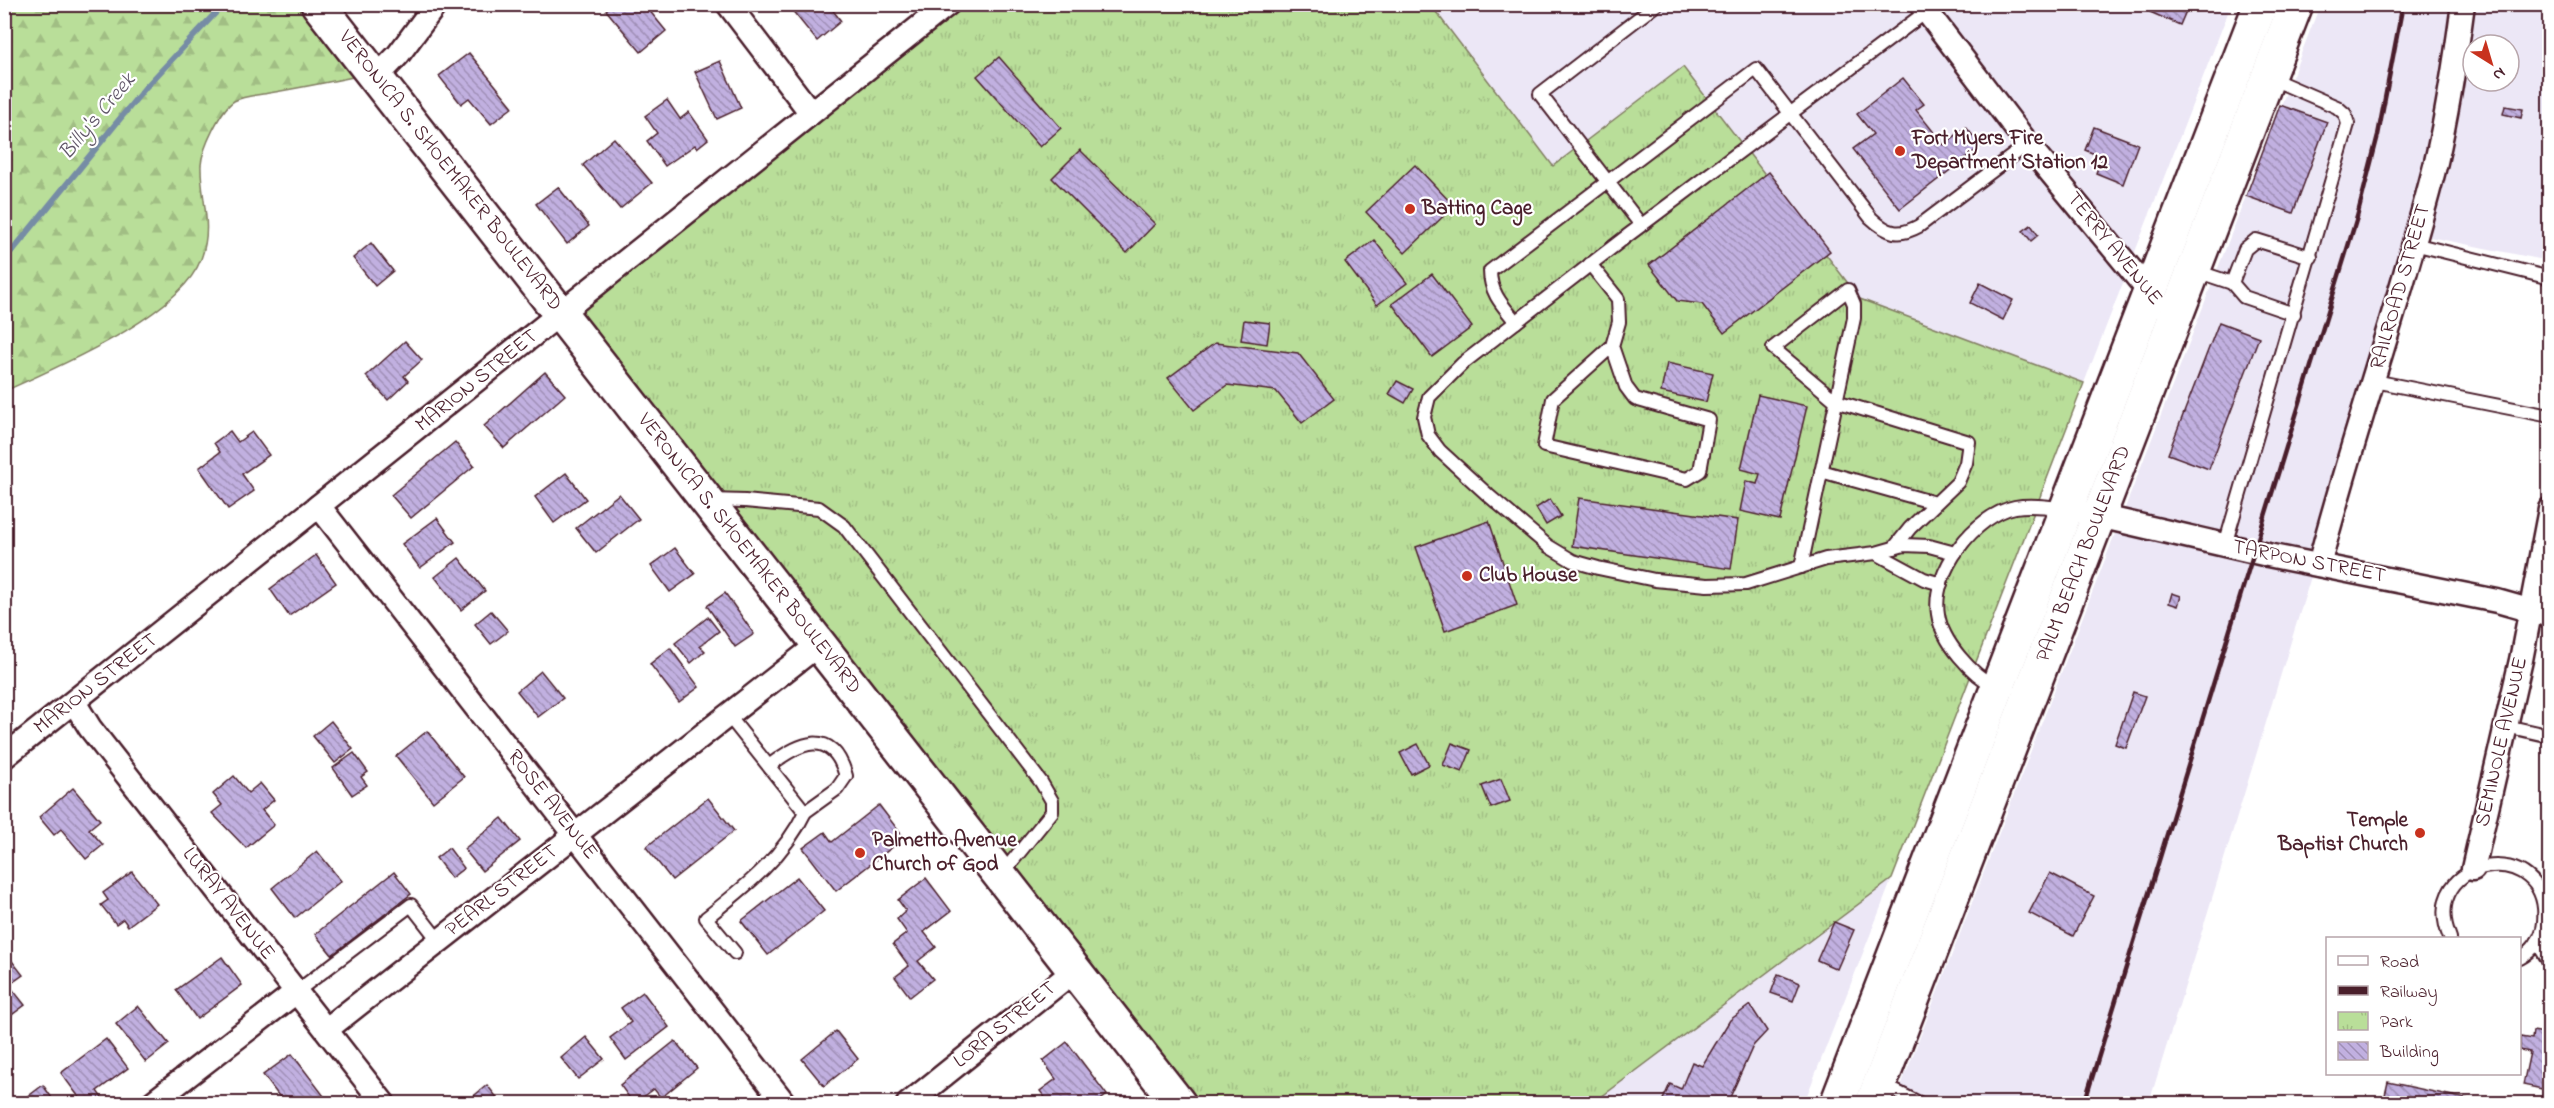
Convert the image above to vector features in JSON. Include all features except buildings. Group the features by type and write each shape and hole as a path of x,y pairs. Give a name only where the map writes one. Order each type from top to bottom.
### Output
{"main road":[{"name":"VERONICA S. SHOEMAKER BOULEVARD","path":"318,4 1179,1104"},
{"name":"PALM BEACH BOULEVARD","path":"1876,1093 2174,322 2178,265 2260,4"},
{"name":"PALM BEACH BOULEVARD","path":"1837,1104 1904,936 2150,293 2178,265 2269,78 2296,4"},
{"path":"1876,1093 1874,1058 1905,976 1904,936"}],"street":[{"path":"377,77 398,55 436,4"},
{"path":"728,4 811,113"},
{"name":"MARION STREET","path":"4,757 948,4"},
{"name":"RAILROAD STREET","path":"2319,566 2414,244 2436,160 2452,82 2463,4"},
{"name":"TERRY AVENUE","path":"1928,7 2028,144 2174,322"},
{"name":"ROSE AVENUE","path":"319,506 785,1104"},
{"name":"TARPON STREET","path":"2067,509 2319,566 2498,600 2540,614"},
{"name":"SEMINOLE AVENUE","path":"2473,869 2506,726 2540,614 2550,509"},
{"name":"PEARL STREET","path":"327,1029 819,644"},
{"name":"LURAY AVENUE","path":"74,702 90,728 384,1104"},
{"name":"LORA STREET","path":"908,1104 1075,970"},
{"path":"151,1104 296,992"}],"lane":[{"path":"1641,225 1540,94 1657,4"},
{"path":"1928,7 1590,264 1442,382 1429,398 1424,417 1428,435 1440,452 1488,495 1548,546 1573,561 1598,568 1655,580 1707,585 1746,584 1826,559 1876,553 1904,545 1929,546 1955,553"},
{"path":"1516,322 1497,299 1490,283 1490,271 1756,69 1871,219 1893,234 1906,233 1919,226 2028,144"},
{"path":"2225,545 2348,124 2344,114 2337,107 2269,78"},
{"path":"2232,283 2246,249 2256,240 2311,257"},
{"path":"2414,244 2550,278"},
{"path":"1590,264 1618,299 1619,322 1612,346 1553,399 1547,418 1544,446 1687,479 1700,471 1709,420 1635,399 1626,387 1612,346"},
{"path":"2178,265 2232,283 2244,297 2294,314"},
{"path":"1801,567 1821,471 1836,401 1854,318 1854,304 1848,290 1773,348 1836,401 1969,442 1966,463 1958,482 1935,503 1894,548"},
{"path":"2374,381 2550,416"},
{"path":"1821,471 1935,503"},
{"path":"707,500 819,508 844,526 1041,782 1052,801 1052,812 1001,876"},
{"path":"1998,688 1985,681 1969,666 1946,634 1938,614 1941,584 1955,553 1972,531 2015,507 2067,509"},
{"path":"1876,553 1924,579 1941,584"},
{"path":"728,715 805,812"},
{"path":"2506,726 2550,735"},
{"path":"735,953 706,918 741,890 782,851 795,834 805,812 837,789 846,776 844,767 831,750 821,744 805,743 786,752 769,766"},
{"path":"2449,937 2445,926 2444,908 2450,892 2460,878 2473,869 2489,865 2505,866 2520,872 2533,882 2541,896 2545,911 2544,927 2537,942 2521,957"},
{"path":"296,992 411,905 439,941"},
{"path":"2537,942 2550,963"},
{"path":"1876,1093 1921,1104"}],"shaded area":[{"path":"1430,5 2231,5 2084,383 1860,299 1683,68 1553,166"},
{"path":"2320,5 2549,5 2549,261 2410,233 2313,570 2149,1103 1894,1104"},
{"path":"1892,879 1804,1103 1593,1103"}],"green space":[{"path":"16,4 304,5 358,76 234,101 223,113 213,130 202,158 201,177 206,211 205,246 201,259 189,280 169,300 115,337 5,391 4,14"},
{"path":"1430,4 1553,166 1683,67 1860,299 2084,383 1892,879 1593,1103 1192,1104 571,308 955,5"}],"waterway":[{"name":"Billy's Creek","path":"4,256 13,250 145,88 224,4"}],"railway":[{"path":"2084,1104 2357,217 2378,135 2403,4"}],"place":[{"name":"Fort Myers Fire Department Station 12","path":"1900,151"},
{"name":"Batting Cage","path":"1410,209"},
{"name":"Club House","path":"1467,576"},
{"name":"Temple Baptist Church","path":"2420,833"},
{"name":"Palmetto Avenue Church of God","path":"860,853"}]}
